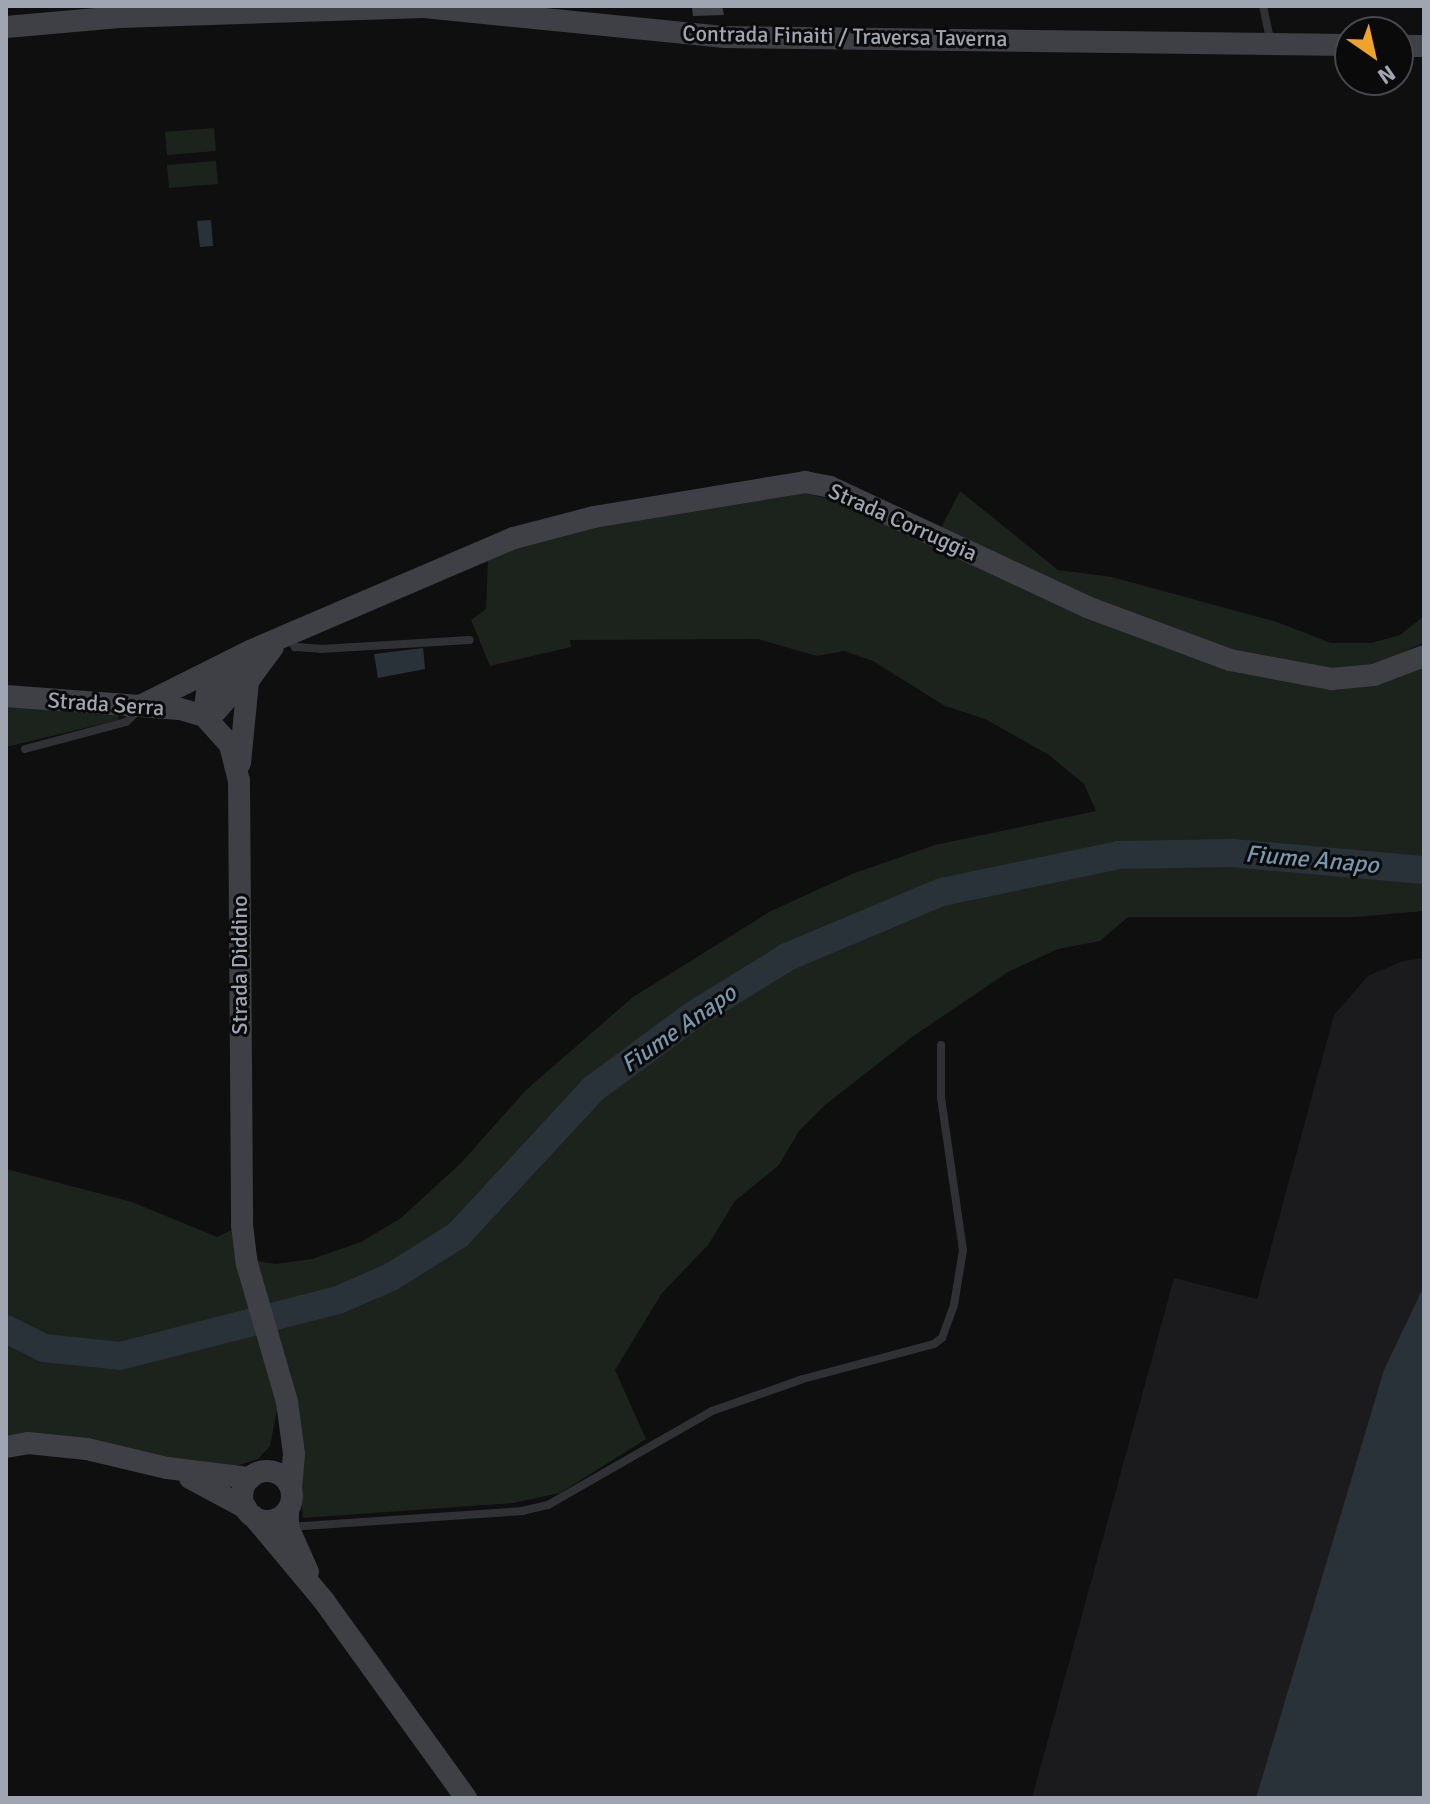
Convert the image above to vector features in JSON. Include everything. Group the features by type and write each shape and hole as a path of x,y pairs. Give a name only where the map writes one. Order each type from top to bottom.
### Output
{"street":[{"name":"Contrada Finaiti / Traversa Taverna","path":"6,27 120,17 424,7 726,37 1334,45"},
{"name":"Strada Corruggia","path":"204,716 207,693 286,636 514,538 594,517 805,482 830,487 1087,607 1230,660 1332,679 1374,675 1424,656"},
{"path":"144,704 252,659"},
{"path":"239,780 244,697 252,659"},
{"name":"Strada Serra","path":"6,696 144,704 204,716"},
{"name":"Strada Diddino","path":"204,716 230,745 239,780 242,1225 247,1264 288,1412 294,1454 289,1508"},
{"path":"288,1412 275,1453 244,1489 249,1512 324,1601 466,1798"},
{"path":"6,1447 28,1443 87,1449 167,1468 253,1476 276,1473 324,1601"},
{"path":"167,1468 249,1512 272,1520 289,1508"}],"lane":[{"path":"1263,6 1271,44"},
{"path":"286,636 295,647 321,649 470,640"},
{"path":"25,749 126,722 144,704"},
{"path":"289,1508 522,1511 548,1505 712,1411 803,1379 934,1344 942,1338 954,1305 963,1250 941,1098 941,1045"}],"shaded area":[{"path":"214,128 216,151 167,155 165,132"},
{"path":"216,161 218,184 169,188 167,165"},
{"path":"211,220 213,246 200,247 197,221"},
{"path":"960,491 1058,570 1112,577 1277,622 1331,643 1371,643 1400,635 1424,616 1424,642 1384,662 1333,671 1269,661 1155,626 940,530"},
{"path":"802,492 829,499 1211,664 1329,690 1368,686 1424,665 1424,911 1356,917 1128,917 1100,941 1058,949 1008,972 912,1037 825,1105 799,1131 779,1165 735,1201 708,1245 662,1293 615,1370 646,1439 560,1493 513,1503 303,1518 299,1480 278,1405 270,1446 258,1459 227,1469 56,1435 6,1436 6,1169 132,1202 217,1237 242,1225 258,1261 275,1264 312,1259 361,1242 401,1218 461,1163 526,1090 633,997 769,912 852,874 935,845 1096,811 1084,784 1049,755 985,719 945,706 873,661 844,651 817,656 758,639 570,640 571,647 490,666 471,620 486,609 488,561 506,551 593,526"},
{"path":"423,648 425,669 378,678 374,654"},
{"path":"6,703 120,713 118,720 6,747"},
{"path":"1424,958 1424,1798 1032,1798 1174,1278 1257,1299 1334,1015 1368,976 1403,961"},
{"path":"1424,1286 1424,1798 1256,1798 1384,1370"}],"building":[{"path":"722,6 724,15 693,16 692,7"}],"waterway":[{"name":"Fiume Anapo","path":"6,1329 44,1348 120,1356 338,1300 391,1277 458,1235 593,1089 692,1016 787,957 942,892 1119,855 1232,853 1424,870"}]}
